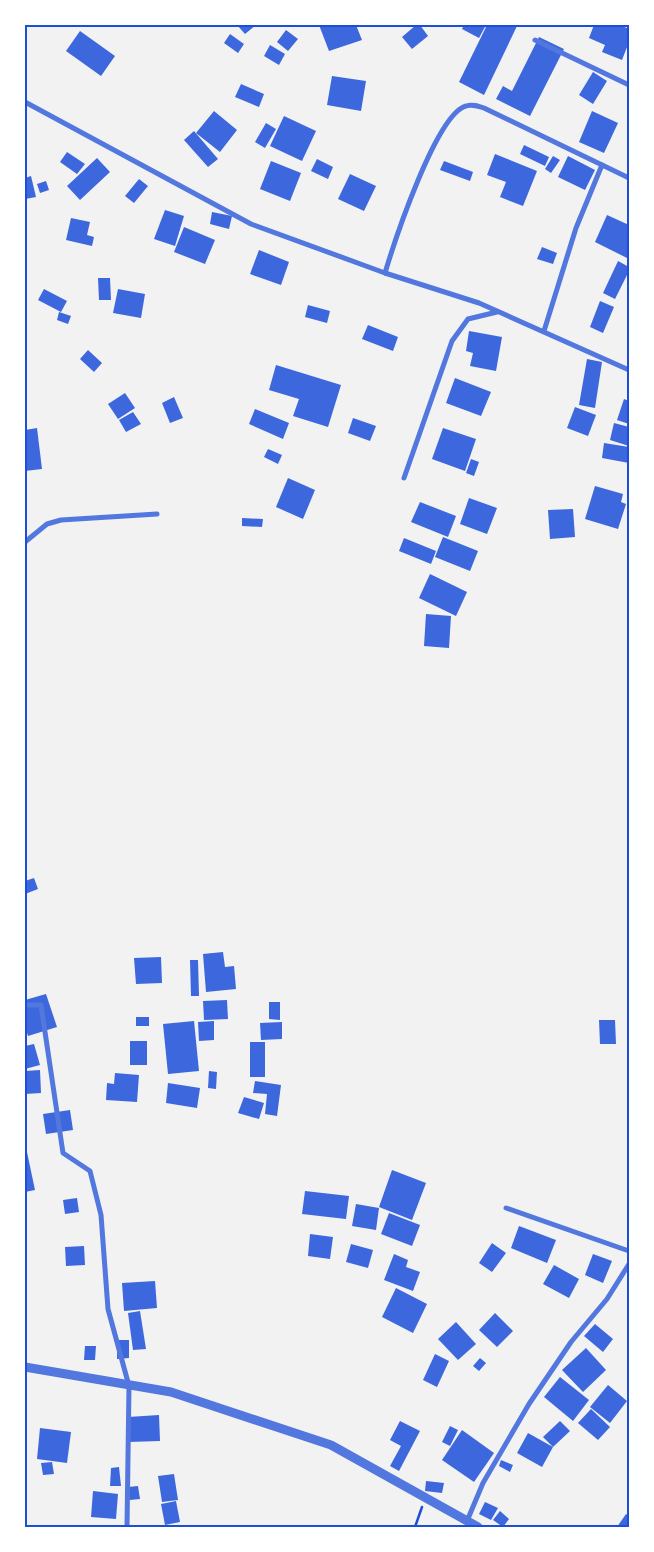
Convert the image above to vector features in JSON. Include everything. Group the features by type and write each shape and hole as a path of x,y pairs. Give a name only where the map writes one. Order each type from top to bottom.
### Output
{"street":[{"path":"535,40 629,85"},
{"path":"25,102 251,224 385,273 479,303 629,370"},
{"path":"385,273 410,196 450,119 465,106 474,105 484,108 629,177"},
{"path":"544,331 576,228 602,165"},
{"path":"404,478 452,342 468,319 498,312"},
{"path":"25,542 47,524 61,520 157,514"},
{"path":"25,1005 41,1005 63,1153 90,1171 101,1215 108,1309 129,1386 127,1527"},
{"path":"506,1208 629,1251"},
{"path":"467,1521 487,1475 529,1404 571,1342 607,1299 629,1264"},
{"path":"25,1367 171,1392 231,1410 277,1428 331,1445 478,1527"}],"path":[{"path":"415,1527 425,1498"}],"building":[{"path":"237,25 256,25 245,34"},
{"path":"319,25 356,25 362,40 329,51"},
{"path":"416,25 420,25 428,36 412,49 402,37"},
{"path":"464,25 486,25 479,38 462,29"},
{"path":"487,25 517,26 484,95 459,82"},
{"path":"594,25 620,25 629,29 629,42 622,60 602,52 605,45 589,38"},
{"path":"286,30 298,39 288,51 277,42"},
{"path":"80,31 115,56 101,76 66,51"},
{"path":"230,34 244,44 238,53 224,43"},
{"path":"539,37 564,49 530,116 496,99 503,86 512,91"},
{"path":"270,45 285,54 279,65 264,56"},
{"path":"593,72 607,81 593,104 579,95"},
{"path":"332,76 366,81 361,111 327,105"},
{"path":"241,84 264,94 259,107 235,97"},
{"path":"214,111 237,130 220,152 196,133"},
{"path":"592,111 618,123 604,153 579,142"},
{"path":"284,116 316,131 302,161 270,146"},
{"path":"266,123 276,129 265,148 255,142"},
{"path":"194,131 218,159 208,167 184,140"},
{"path":"524,145 549,157 545,166 520,154"},
{"path":"67,152 85,164 77,174 60,162"},
{"path":"495,154 537,171 523,206 500,197 506,182 487,175"},
{"path":"553,156 560,160 551,173 545,169"},
{"path":"568,156 595,170 585,190 558,177"},
{"path":"97,158 110,172 80,200 67,186"},
{"path":"317,159 333,167 328,179 311,171"},
{"path":"271,161 301,173 290,201 260,189"},
{"path":"444,161 473,172 470,181 440,170"},
{"path":"350,174 376,186 364,211 338,199"},
{"path":"31,176 36,197 25,199 25,178"},
{"path":"139,179 148,186 134,203 125,196"},
{"path":"46,181 49,190 40,193 37,184"},
{"path":"165,210 184,216 175,246 154,239"},
{"path":"212,212 232,216 229,229 210,224"},
{"path":"607,215 629,225 629,259 595,242"},
{"path":"71,218 90,222 87,235 94,237 92,246 66,240"},
{"path":"184,227 215,240 205,264 174,252"},
{"path":"542,247 557,253 553,264 537,259"},
{"path":"259,250 289,262 281,285 250,274"},
{"path":"618,261 629,267 629,271 615,299 603,293"},
{"path":"98,278 110,278 111,300 99,300"},
{"path":"44,289 67,301 61,312 38,300"},
{"path":"118,289 145,294 141,318 113,313"},
{"path":"600,301 614,307 603,333 590,327"},
{"path":"308,305 330,311 327,323 305,317"},
{"path":"59,312 71,316 68,324 57,320"},
{"path":"368,325 398,337 393,351 362,339"},
{"path":"469,331 502,337 496,371 470,366 473,353 466,351"},
{"path":"88,350 102,363 94,372 80,359"},
{"path":"587,359 602,362 595,408 579,405"},
{"path":"276,365 341,385 328,427 293,416 299,399 269,390"},
{"path":"455,378 491,392 481,416 446,403"},
{"path":"125,393 135,408 118,419 108,404"},
{"path":"174,397 183,418 170,423 162,403"},
{"path":"624,399 629,401 629,424 617,420"},
{"path":"575,407 596,415 588,436 567,428"},
{"path":"255,409 289,423 283,439 249,424"},
{"path":"133,412 141,424 126,432 119,420"},
{"path":"353,418 376,426 370,441 348,433"},
{"path":"614,423 629,427 629,446 610,440"},
{"path":"37,428 42,469 25,471 25,430"},
{"path":"443,428 476,439 465,471 432,459"},
{"path":"604,443 629,447 629,463 602,458"},
{"path":"268,449 282,455 278,464 264,457"},
{"path":"471,459 479,462 474,476 466,473"},
{"path":"288,478 315,490 303,519 276,507"},
{"path":"595,486 623,494 621,502 626,504 618,529 585,519"},
{"path":"469,498 497,508 487,534 460,524"},
{"path":"420,502 456,516 448,537 411,522"},
{"path":"573,509 575,537 550,539 548,510"},
{"path":"242,518 263,519 262,527 242,526"},
{"path":"443,537 478,551 470,571 435,557"},
{"path":"404,538 436,551 431,564 399,551"},
{"path":"430,574 467,592 456,616 419,598"},
{"path":"426,614 451,616 449,648 424,646"},
{"path":"34,878 38,889 25,894 25,881"},
{"path":"223,952 225,967 234,966 236,989 206,992 203,954"},
{"path":"161,957 162,983 136,984 134,958"},
{"path":"190,960 198,960 199,996 191,996"},
{"path":"46,994 57,1027 28,1036 25,1026 25,1000"},
{"path":"227,1000 228,1019 204,1020 203,1001"},
{"path":"269,1002 280,1002 280,1020 269,1019"},
{"path":"136,1017 149,1017 149,1026 136,1026"},
{"path":"599,1020 615,1020 616,1044 600,1044"},
{"path":"194,1021 199,1071 168,1074 163,1024"},
{"path":"214,1021 214,1040 199,1041 198,1022"},
{"path":"282,1022 282,1039 261,1040 260,1023"},
{"path":"130,1041 147,1041 147,1065 130,1065"},
{"path":"250,1042 265,1042 265,1077 250,1077"},
{"path":"34,1044 40,1065 25,1069 25,1046"},
{"path":"40,1070 41,1093 25,1094 25,1071"},
{"path":"209,1071 217,1072 216,1089 208,1088"},
{"path":"115,1073 139,1075 137,1102 106,1100 107,1083 114,1084"},
{"path":"255,1081 281,1085 277,1116 265,1114 267,1094 253,1093"},
{"path":"168,1083 200,1088 197,1108 166,1103"},
{"path":"244,1097 264,1103 259,1119 238,1113"},
{"path":"70,1110 73,1130 46,1134 43,1114"},
{"path":"25,1152 27,1152 35,1190 25,1192"},
{"path":"392,1170 426,1183 412,1220 379,1207"},
{"path":"305,1191 349,1196 346,1219 302,1214"},
{"path":"77,1198 79,1212 65,1214 63,1200"},
{"path":"356,1204 379,1208 376,1230 352,1226"},
{"path":"389,1213 420,1225 412,1246 381,1234"},
{"path":"519,1226 556,1240 547,1263 511,1248"},
{"path":"310,1234 333,1237 330,1259 308,1256"},
{"path":"492,1243 506,1253 492,1272 479,1263"},
{"path":"351,1244 373,1250 368,1268 346,1262"},
{"path":"84,1246 85,1265 66,1266 65,1247"},
{"path":"394,1254 408,1260 406,1267 420,1272 413,1291 384,1280"},
{"path":"593,1254 612,1261 603,1283 585,1275"},
{"path":"554,1265 579,1279 569,1298 543,1284"},
{"path":"155,1281 157,1308 124,1311 122,1283"},
{"path":"396,1288 427,1304 413,1333 382,1317"},
{"path":"140,1311 146,1349 133,1350 128,1313"},
{"path":"495,1313 513,1331 497,1347 479,1330"},
{"path":"456,1322 476,1344 458,1360 438,1339"},
{"path":"595,1324 613,1339 603,1352 584,1336"},
{"path":"117,1340 129,1340 129,1358 117,1359"},
{"path":"85,1346 96,1346 95,1360 84,1360"},
{"path":"586,1348 606,1370 583,1392 562,1370"},
{"path":"435,1354 449,1361 437,1387 423,1380"},
{"path":"480,1358 486,1363 479,1371 473,1366"},
{"path":"560,1377 589,1400 573,1421 544,1397"},
{"path":"608,1385 627,1401 610,1423 590,1407"},
{"path":"591,1409 610,1427 598,1440 578,1423"},
{"path":"159,1415 160,1441 129,1442 128,1417"},
{"path":"400,1421 420,1431 399,1471 390,1466 401,1446 390,1440"},
{"path":"560,1421 570,1431 553,1447 543,1437"},
{"path":"450,1426 458,1430 450,1446 442,1442"},
{"path":"40,1428 71,1432 67,1463 37,1459"},
{"path":"462,1430 494,1453 474,1482 442,1460"},
{"path":"528,1433 553,1447 542,1467 517,1453"},
{"path":"501,1460 513,1465 510,1472 499,1466"},
{"path":"52,1462 54,1474 43,1475 41,1463"},
{"path":"119,1467 121,1486 110,1486 111,1468"},
{"path":"174,1474 178,1500 162,1502 158,1476"},
{"path":"426,1481 444,1483 442,1493 425,1491"},
{"path":"138,1486 140,1499 130,1500 128,1487"},
{"path":"93,1491 118,1494 116,1519 91,1517"},
{"path":"176,1501 180,1522 165,1525 161,1504"},
{"path":"485,1502 498,1508 491,1520 479,1514"},
{"path":"500,1511 509,1519 503,1527 493,1520"},
{"path":"626,1514 629,1516 629,1527 617,1527"}]}
